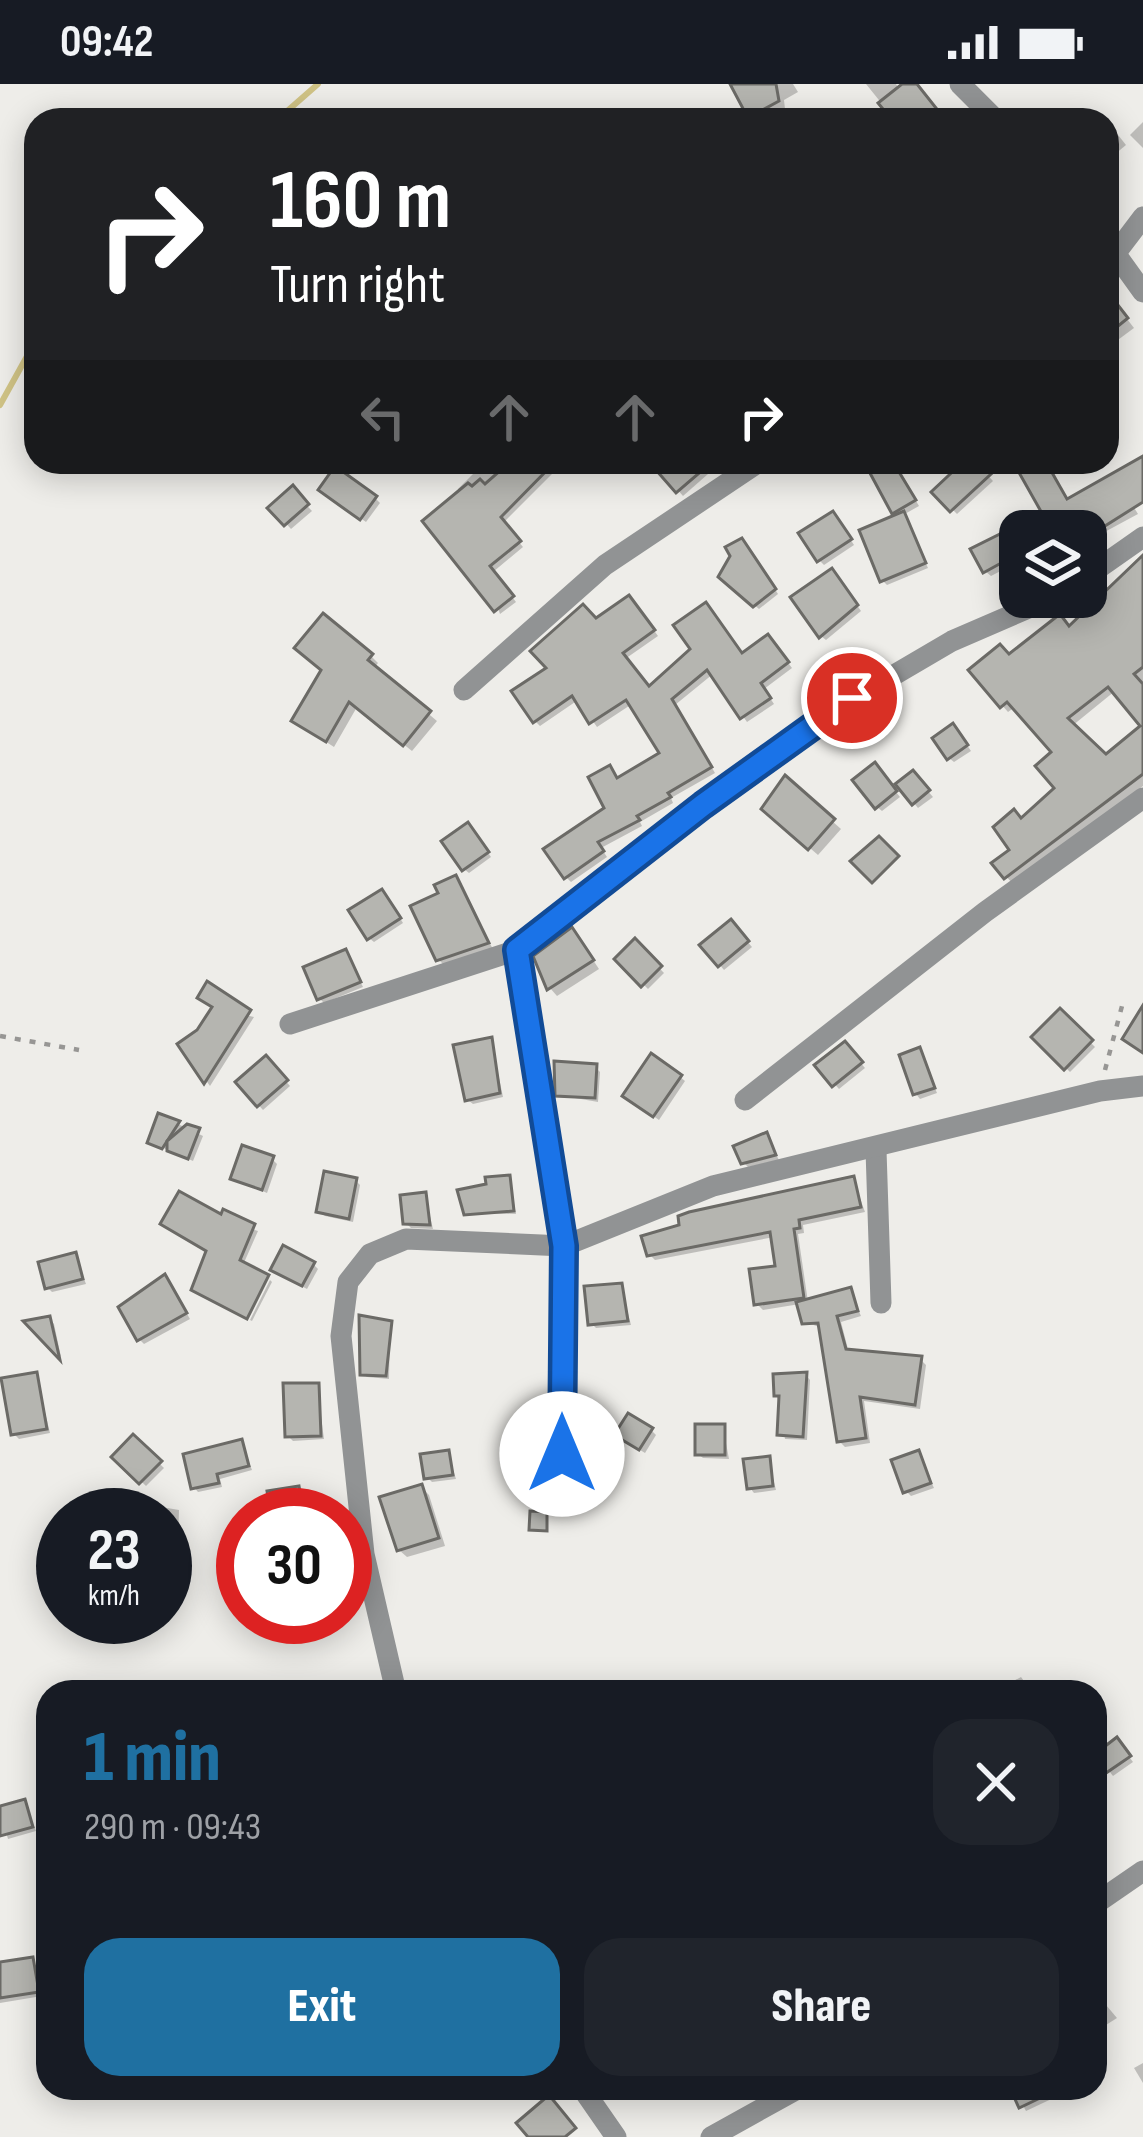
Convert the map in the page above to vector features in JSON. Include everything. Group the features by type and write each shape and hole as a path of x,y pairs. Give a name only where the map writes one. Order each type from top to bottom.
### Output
{"street":[{"path":"960,84 985,108"},
{"path":"1119,240 1143,218"},
{"path":"1119,259 1143,292"},
{"path":"464,690 605,565 741,474"},
{"path":"1107,562 1143,537"},
{"path":"290,1024 517,950 703,805 852,698 952,641 1005,618"},
{"path":"745,1100 985,912 1143,798"},
{"path":"517,950 564,1246 562,1454"},
{"path":"393,1680 364,1554 341,1336 348,1282 370,1254 406,1239 564,1246 713,1186 876,1150 1100,1091 1143,1086"},
{"path":"876,1150 881,1303"},
{"path":"1107,1896 1143,1871"},
{"path":"590,2100 616,2137"},
{"path":"711,2137 771,2100"}],"path":[{"path":"1100,1091 1122,1006"},
{"path":"0,1036 79,1050"}],"building":[{"path":"730,84 776,84 779,101 766,108 743,108"},
{"path":"902,84 917,84 936,108 882,108 878,103"},
{"path":"1143,456 1143,502 1107,525 1107,510 1040,510 1020,474 1053,474 1067,499 1119,474"},
{"path":"329,474 346,474 377,496 360,520 318,490"},
{"path":"496,474 543,474 501,517 521,541 490,566 514,596 494,612 422,521 468,483 472,486 480,479 485,484"},
{"path":"659,474 698,474 676,493"},
{"path":"870,474 900,474 916,500 892,514"},
{"path":"950,474 991,474 950,512 931,492"},
{"path":"293,485 309,504 284,526 267,508"},
{"path":"833,511 852,539 817,562 798,533"},
{"path":"904,511 926,563 880,582 859,530"},
{"path":"999,534 999,564 983,573 970,549"},
{"path":"742,538 776,589 753,607 718,577 730,556 725,547"},
{"path":"1143,555 1143,667 1134,674 1143,684 1143,774 1004,879 991,863 1009,850 993,827 1014,809 1021,818 1054,788 1035,766 1051,752 1007,702 1000,708 968,670 1000,644 1009,654 1055,618 1063,618 1069,626 1077,618 1107,618 1107,590","holes":["1108,687 1140,726 1106,754 1068,718"]},
{"path":"832,568 858,605 819,638 790,597"},
{"path":"629,595 655,630 623,653 649,686 690,649 673,625 706,602 742,653 768,634 789,662 761,683 771,698 740,719 707,670 672,699 712,767 668,793 671,797 637,816 640,820 598,842 604,851 564,879 543,849 604,808 588,777 610,765 617,778 659,753 626,700 589,724 572,696 533,723 511,691 546,668 530,651 583,604 596,618"},
{"path":"323,613 373,654 368,660 431,711 403,746 349,702 326,742 291,721 321,670 294,648"},
{"path":"953,723 968,745 947,760 932,738"},
{"path":"875,762 897,791 875,809 852,780"},
{"path":"913,770 930,790 912,805 895,784"},
{"path":"785,775 835,819 808,850 761,809"},
{"path":"468,822 489,852 462,871 441,841"},
{"path":"879,836 899,856 872,883 850,861"},
{"path":"456,875 489,943 436,961 410,906 438,893 434,885"},
{"path":"382,889 401,918 367,940 348,910"},
{"path":"731,919 749,941 718,967 699,945"},
{"path":"572,927 594,960 547,990 533,956"},
{"path":"635,938 662,966 641,987 614,959"},
{"path":"346,949 361,982 317,1000 303,967"},
{"path":"207,981 251,1010 204,1084 177,1044 197,1030 212,1007 197,998"},
{"path":"1143,1005 1143,1053 1122,1039"},
{"path":"1060,1008 1093,1040 1064,1070 1031,1037"},
{"path":"492,1037 500,1093 465,1101 453,1045"},
{"path":"845,1041 863,1062 832,1087 814,1065"},
{"path":"920,1047 935,1088 913,1095 899,1055"},
{"path":"651,1053 682,1075 653,1117 622,1096"},
{"path":"266,1055 288,1080 257,1107 235,1082"},
{"path":"554,1061 597,1064 595,1098 555,1096"},
{"path":"158,1113 180,1121 162,1149 147,1143"},
{"path":"187,1124 200,1128 188,1159 167,1151 167,1141"},
{"path":"767,1132 776,1155 741,1164 733,1146"},
{"path":"242,1145 274,1156 262,1190 230,1179"},
{"path":"324,1171 357,1178 349,1219 316,1212"},
{"path":"510,1175 514,1211 464,1215 457,1190 486,1184 485,1177"},
{"path":"854,1176 861,1207 799,1220 800,1228 794,1229 804,1298 754,1305 749,1269 775,1266 770,1232 647,1256 641,1236 679,1225 678,1216"},
{"path":"179,1191 221,1214 223,1209 255,1224 240,1260 269,1275 247,1319 191,1290 206,1251 160,1224"},
{"path":"426,1192 430,1225 403,1224 400,1195"},
{"path":"283,1245 315,1262 302,1286 270,1270"},
{"path":"76,1252 83,1279 45,1289 38,1262"},
{"path":"165,1274 187,1313 137,1341 118,1307"},
{"path":"622,1283 628,1321 588,1325 584,1286"},
{"path":"851,1287 858,1311 837,1316 846,1349 922,1356 915,1405 860,1397 866,1438 837,1442 818,1323 802,1324 796,1302"},
{"path":"359,1315 392,1321 386,1376 360,1375"},
{"path":"50,1316 60,1360 23,1321"},
{"path":"37,1372 47,1429 11,1435 1,1378"},
{"path":"807,1372 803,1437 777,1435 779,1396 774,1396 773,1374"},
{"path":"283,1383 319,1383 321,1436 285,1437"},
{"path":"628,1413 653,1428 639,1450 614,1435"},
{"path":"695,1424 725,1424 725,1455 695,1455"},
{"path":"509,1428 536,1435 529,1462 503,1455"},
{"path":"133,1434 162,1461 139,1484 111,1457"},
{"path":"242,1439 249,1466 217,1474 219,1483 192,1489 183,1454"},
{"path":"449,1450 453,1475 424,1479 420,1454"},
{"path":"919,1450 931,1483 903,1493 891,1460"},
{"path":"770,1456 773,1486 747,1489 743,1459"},
{"path":"562,1469 592,1473 585,1505 555,1498"},
{"path":"422,1484 439,1538 397,1551 379,1497"},
{"path":"530,1511 547,1512 547,1531 529,1530"},
{"path":"1117,1737 1131,1756 1107,1772 1107,1745"},
{"path":"25,1799 33,1827 0,1836 0,1806"},
{"path":"33,1957 36,1992 0,1998 0,1962"},
{"path":"543,2100 553,2100 576,2128 565,2137 528,2137 516,2123"}],"waterway":[{"path":"291,108 318,84"},
{"path":"0,405 24,362"}],"route":[{"path":"562,1454 564,1246 517,950 703,805 852,698"}]}
